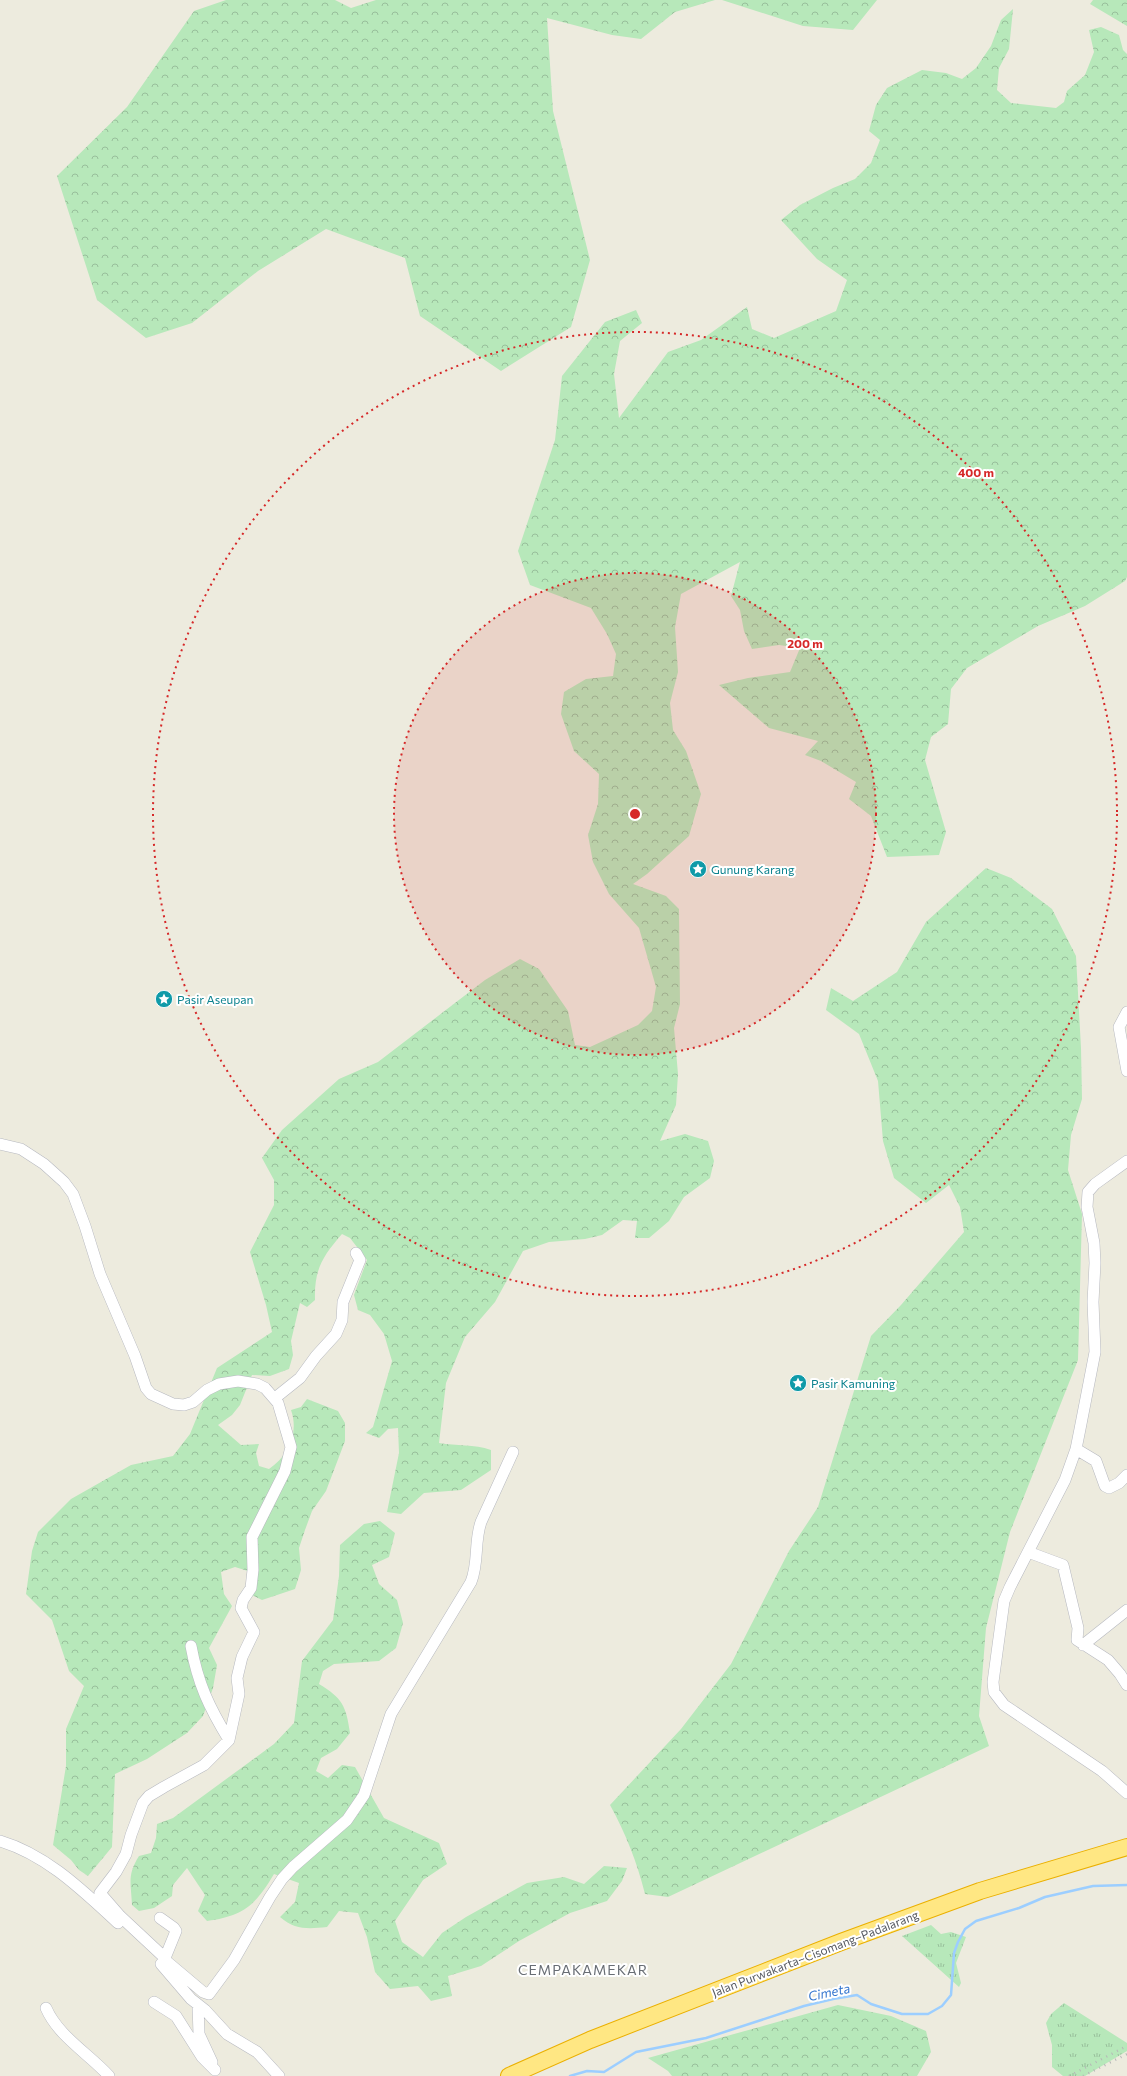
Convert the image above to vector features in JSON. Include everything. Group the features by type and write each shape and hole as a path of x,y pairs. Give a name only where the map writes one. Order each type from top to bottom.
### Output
{"highway":[{"name":"Jalan Purwakarta–Cisomang–Padalarang","path":"509,2076 583,2043 841,1942 980,1891 1127,1847"}],"street":[{"path":"1127,1012 1119,1027 1127,1071"},
{"path":"0,1144 21,1149 44,1164 64,1182 73,1194 83,1219 100,1274 135,1356 146,1388 151,1394 173,1404 184,1405 193,1402 207,1390 219,1384 238,1381 257,1384 265,1388 275,1398 281,1409 291,1447 284,1471 252,1537 253,1570 250,1588 243,1600 241,1608 254,1632 242,1657 237,1678 239,1694 229,1740 204,1766 149,1796 143,1803 131,1835 126,1854 116,1872 100,1893 120,1916 165,1962 191,1999 234,2040 257,2052 279,2076"},
{"path":"1127,1161 1094,1184 1088,1192 1087,1207 1094,1243 1095,1263 1093,1302 1094,1352 1076,1449 1065,1480 1004,1601 993,1682 994,1692 1004,1705 1102,1770 1127,1793"},
{"path":"275,1398 300,1378 316,1356 336,1334 342,1320 343,1302 360,1260 356,1254"},
{"path":"1076,1449 1096,1461 1105,1486 1109,1488 1119,1484 1127,1475"},
{"path":"0,1841 34,1855 59,1872 165,1962 203,1992 210,1994 234,1960 282,1879 293,1867 347,1820 364,1795 391,1714 471,1582 476,1570 477,1533 480,1522 513,1452"},
{"path":"1028,1552 1064,1567 1078,1628 1077,1640 1108,1660 1127,1685"},
{"path":"1083,1645 1127,1610"},
{"path":"191,1646 196,1671 203,1693 229,1740"},
{"path":"160,1918 176,1931 165,1962"},
{"path":"154,2002 176,2016 202,2057 216,2073"},
{"path":"198,2005 199,2034 216,2073"},
{"path":"46,2008 50,2017 74,2043 109,2076"}],"green space":[{"path":"226,0 335,0 351,8 376,0 715,0 675,12 641,39 612,35 547,18 553,111 590,260 571,327 501,371 420,316 405,258 326,229 258,271 192,323 146,338 97,300 57,176 127,107 194,11"},
{"path":"722,0 877,0 853,30 803,26"},
{"path":"1093,0 1127,0 1127,26 1090,4"},
{"path":"1013,9 1009,49 999,68 997,90 1011,103 1056,108 1064,102 1067,91 1085,75 1094,52 1089,30 1101,27 1119,35 1123,50 1127,54 1127,577 1125,581 1085,606 1038,626 967,668 951,689 948,724 931,737 925,760 946,832 939,855 887,857 871,816 849,799 856,782 821,761 805,755 818,741 769,728 719,685 748,678 790,672 800,648 779,645 752,649 744,631 740,610 731,596 740,562 681,594 675,627 678,672 670,703 673,730 686,751 701,794 689,836 647,874 633,884 666,896 679,909 680,1004 674,1028 678,1074 676,1105 660,1141 685,1134 708,1141 714,1161 710,1178 684,1197 669,1221 649,1238 635,1238 637,1221 623,1220 602,1235 585,1239 549,1242 523,1251 495,1302 465,1337 446,1383 439,1443 478,1447 491,1450 491,1470 461,1490 424,1493 401,1514 387,1512 399,1453 398,1428 388,1429 379,1438 366,1433 373,1427 392,1361 384,1334 370,1315 358,1310 354,1295 367,1260 350,1238 342,1234 325,1256 318,1271 315,1300 307,1307 300,1303 291,1341 293,1355 289,1369 270,1376 252,1375 240,1405 232,1415 218,1425 241,1445 259,1444 256,1453 259,1466 269,1469 287,1450 293,1435 294,1427 291,1410 301,1407 307,1399 338,1411 345,1423 345,1441 326,1491 312,1511 299,1548 301,1570 295,1589 262,1600 252,1595 258,1574 235,1567 221,1572 224,1594 232,1606 209,1648 217,1665 213,1688 203,1716 187,1733 147,1759 115,1774 112,1847 88,1876 79,1870 71,1860 53,1845 66,1766 66,1729 84,1686 69,1671 52,1620 26,1594 32,1551 38,1532 71,1499 131,1465 173,1456 190,1434 217,1368 272,1332 266,1305 250,1252 274,1205 274,1180 262,1158 282,1130 339,1079 378,1062 485,980 520,959 539,969 568,1011 575,1045 590,1047 638,1025 652,1011 656,987 639,928 609,894 593,862 588,835 598,804 599,774 574,751 561,714 564,692 586,679 613,676 616,654 607,634 591,608 530,585 518,551 555,440 562,376 605,322 636,310 642,323 620,341 614,374 619,418 668,352 701,340 747,307 752,329 774,338 836,311 847,280 817,259 781,220 800,205 833,188 855,179 871,163 880,140 869,131 876,105 887,88 922,70 946,73 962,79 976,68 991,46 1001,20"},
{"path":"986,868 1011,878 1052,909 1076,956 1082,1099 1071,1135 1068,1170 1082,1214 1078,1360 1010,1532 986,1628 979,1716 989,1746 668,1897 645,1894 630,1848 610,1805 681,1729 731,1664 789,1551 818,1507 871,1336 901,1305 964,1232 960,1207 949,1185 926,1203 894,1178 883,1141 878,1081 859,1034 826,1010 831,988 853,1001 897,972 926,922"},
{"path":"380,1521 395,1533 389,1557 372,1565 379,1584 397,1600 403,1623 396,1648 379,1661 334,1664 323,1671 319,1684 338,1698 342,1703 347,1716 350,1733 337,1749 321,1758 316,1771 328,1778 342,1765 355,1767 384,1818 439,1843 447,1864 423,1880 395,1921 402,1942 423,1957 442,1933 466,1917 527,1883 564,1877 584,1884 604,1866 627,1868 622,1881 607,1901 570,1913 519,1941 481,1966 448,1976 452,1996 431,2001 418,1986 390,1989 375,1972 367,1937 358,1913 339,1911 327,1927 314,1928 302,1928 291,1924 280,1917 295,1902 299,1883 274,1874 261,1894 247,1908 230,1916 219,1919 207,1921 198,1911 205,1895 187,1868 173,1885 172,1896 154,1908 139,1911 132,1905 131,1874 139,1856 151,1853 156,1838 157,1824 173,1818 274,1744 294,1723 302,1661 333,1620 339,1576 340,1545 364,1524"},
{"path":"931,1925 941,1934 951,1932 966,1937 956,1963 961,1983 959,1987 902,1936"},
{"path":"1064,2003 1127,2043 1127,2051 1085,2076 1063,2076 1052,2067 1052,2045 1046,2023 1051,2014"},
{"path":"838,2005 891,2016 926,2031 931,2052 917,2076 672,2076 668,2071 648,2058"}],"waterway":[{"name":"Cimeta","path":"570,2076 587,2071 604,2072 636,2052 706,2038 804,2006 833,1999 857,1995 871,2004 902,2014 928,2014 942,2006 951,1995 954,1953 965,1929 976,1921 1019,1908 1045,1897 1093,1886 1127,1885"}],"railway":[{"path":"1069,2076 1127,2046"},
{"path":"1083,2076 1127,2054"}],"place":[{"name":"Gunung Karang","path":"698,869"},
{"name":"Pasir Aseupan","path":"164,999"},
{"name":"Pasir Kamuning","path":"798,1383"}],"district":[{"name":"CEMPAKAMEKAR","path":"583,1969"}]}
